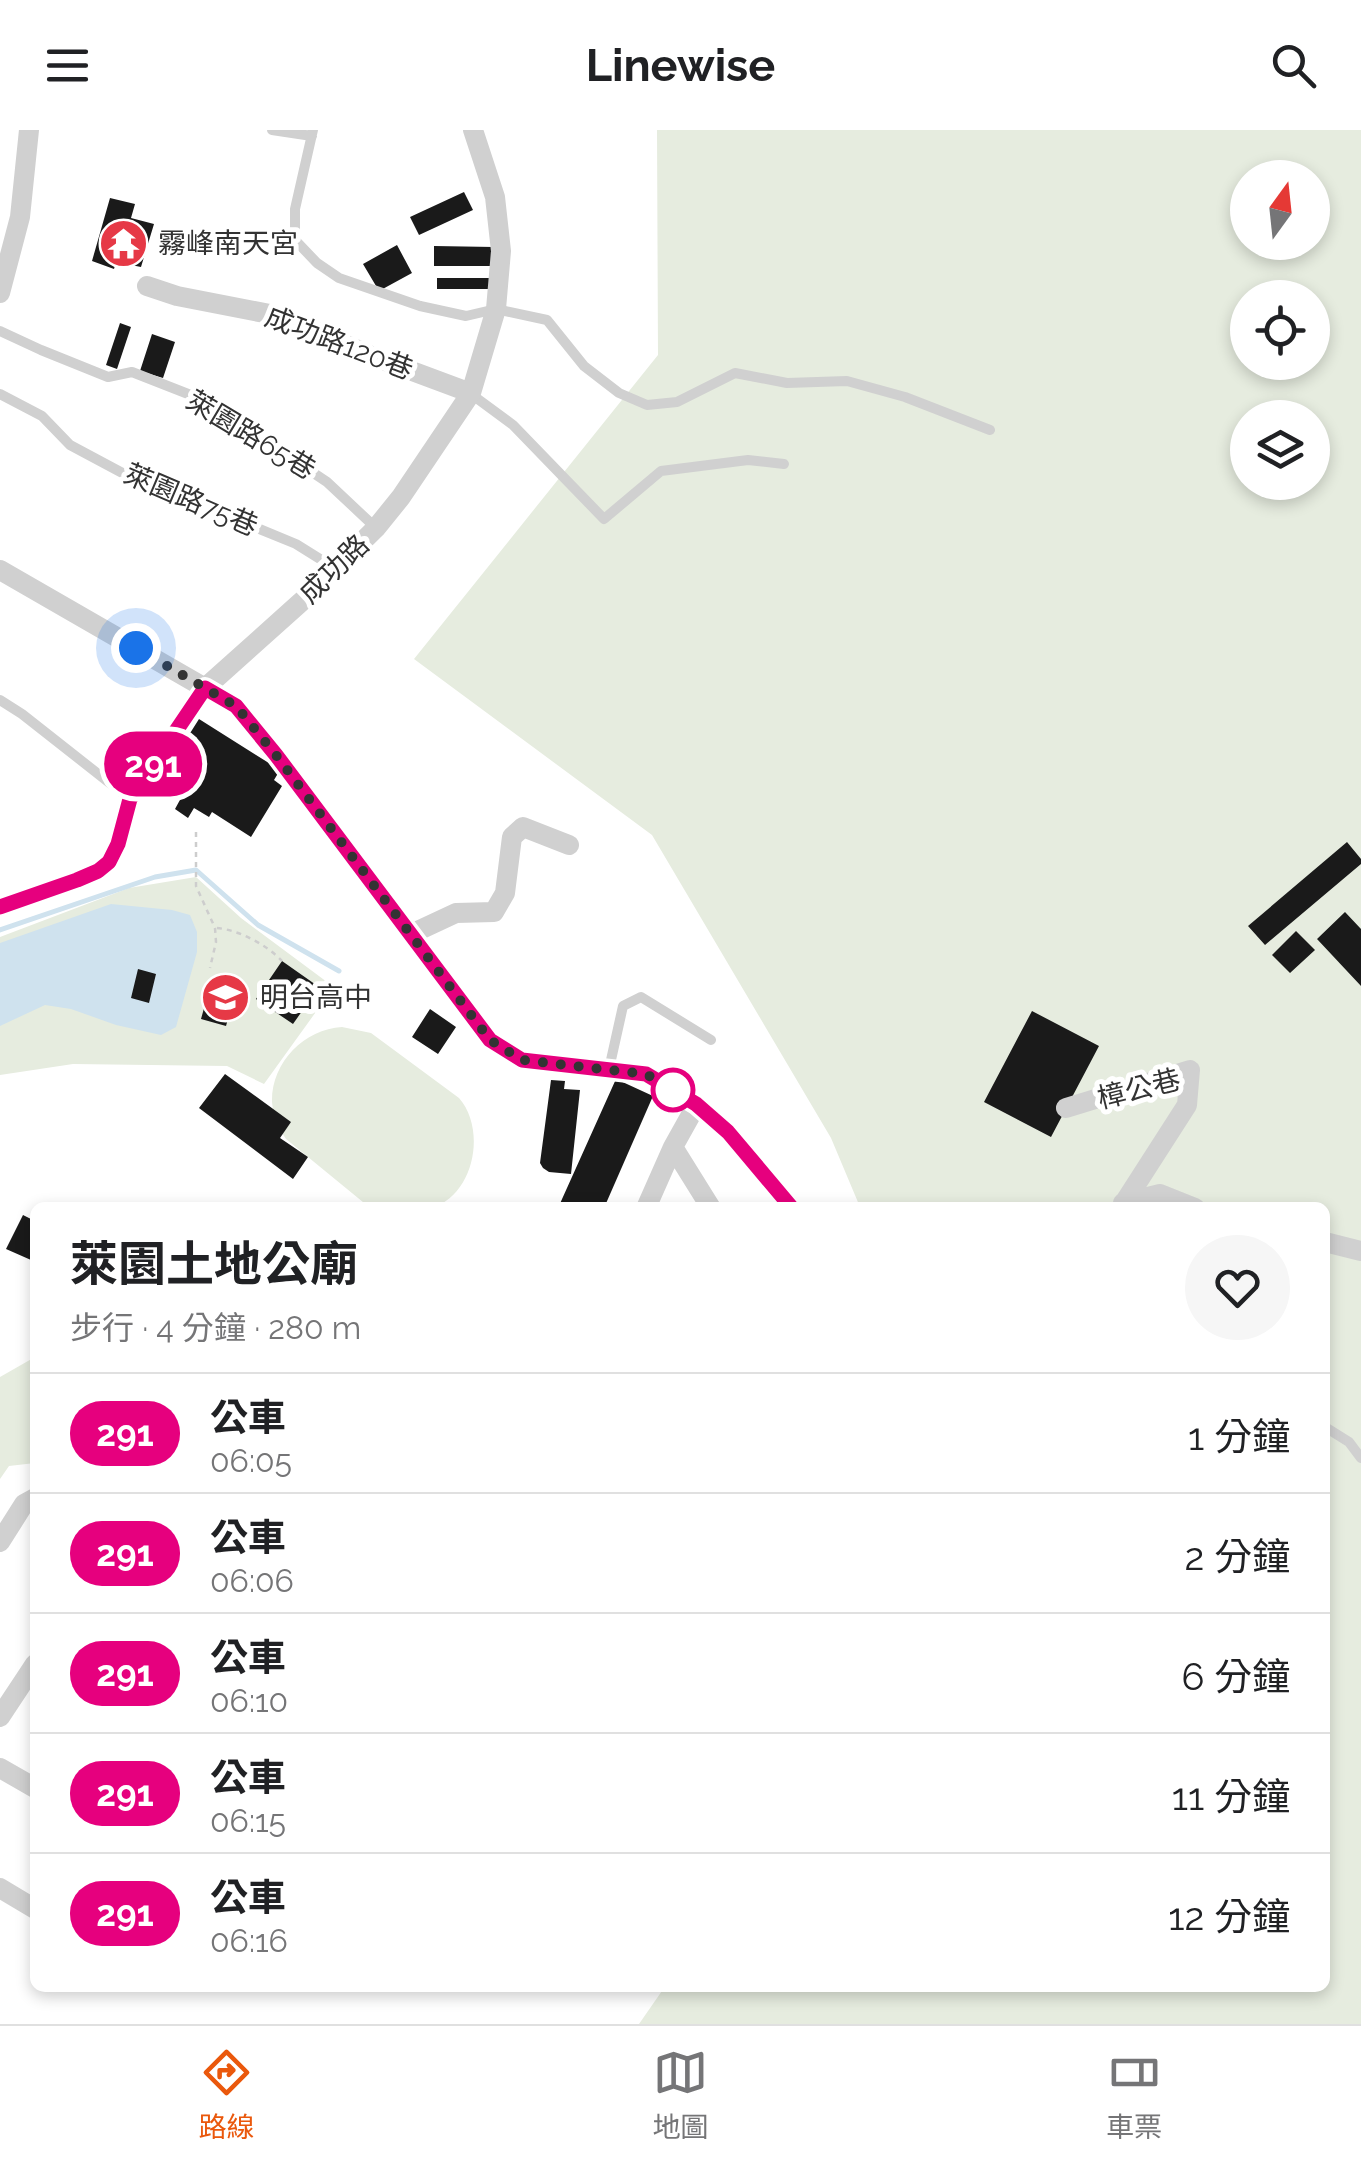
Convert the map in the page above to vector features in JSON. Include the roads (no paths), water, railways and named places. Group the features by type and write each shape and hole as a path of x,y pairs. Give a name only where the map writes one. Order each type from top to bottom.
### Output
{"street":[{"path":"0,293 20,216 29,130"},
{"name":"成功路","path":"0,907 77,880 104,866 113,856 130,799 205,688 376,528 471,393 496,308 501,252 495,197 473,130"},
{"name":"成功路120巷","path":"148,286 177,296 280,316 471,393"},
{"path":"0,570 205,688"},
{"path":"411,934 456,913 494,912 505,893 512,837 523,827 569,845"},
{"name":"樟公巷","path":"1066,1108 1190,1070 1187,1105 1123,1202"},
{"path":"650,1202 696,1104"},
{"path":"673,1147 707,1202"},
{"path":"1130,1202 1160,1194 1180,1202"},
{"path":"1330,1243 1361,1251"},
{"path":"0,1542 30,1501"},
{"path":"0,1716 30,1675"},
{"path":"0,1768 30,1785"},
{"path":"0,1888 30,1906"}],"lane":[{"path":"272,130 312,133 295,208 295,240 317,263 339,278 420,306 466,316 496,308 547,320 584,366 619,393 647,405 677,402 734,373 787,383 847,382 905,397 990,430"},
{"name":"萊園路65巷","path":"0,331 108,377 132,372 206,401 327,482 376,528"},
{"path":"471,393 513,426 604,518 660,471 748,460 784,464"},
{"name":"萊園路75巷","path":"0,394 42,416 70,445 158,492 296,544 336,569"},
{"path":"205,688 236,706 490,1040 522,1060 646,1074 696,1104 728,1132 787,1202"},
{"path":"0,700 130,799"},
{"path":"609,1069 623,1006 641,997 711,1040"},
{"path":"1330,1430 1348,1442 1361,1458"}],"water":[{"path":"111,904 190,915 197,932 197,952 176,1027 161,1035 45,1005 0,1026 0,943"}],"waterway":[{"path":"0,930 155,877 196,870 258,925 339,971"}],"place":[{"name":"霧峰南天宮","path":"123,243"},
{"name":"明台高中","path":"225,997"}]}
